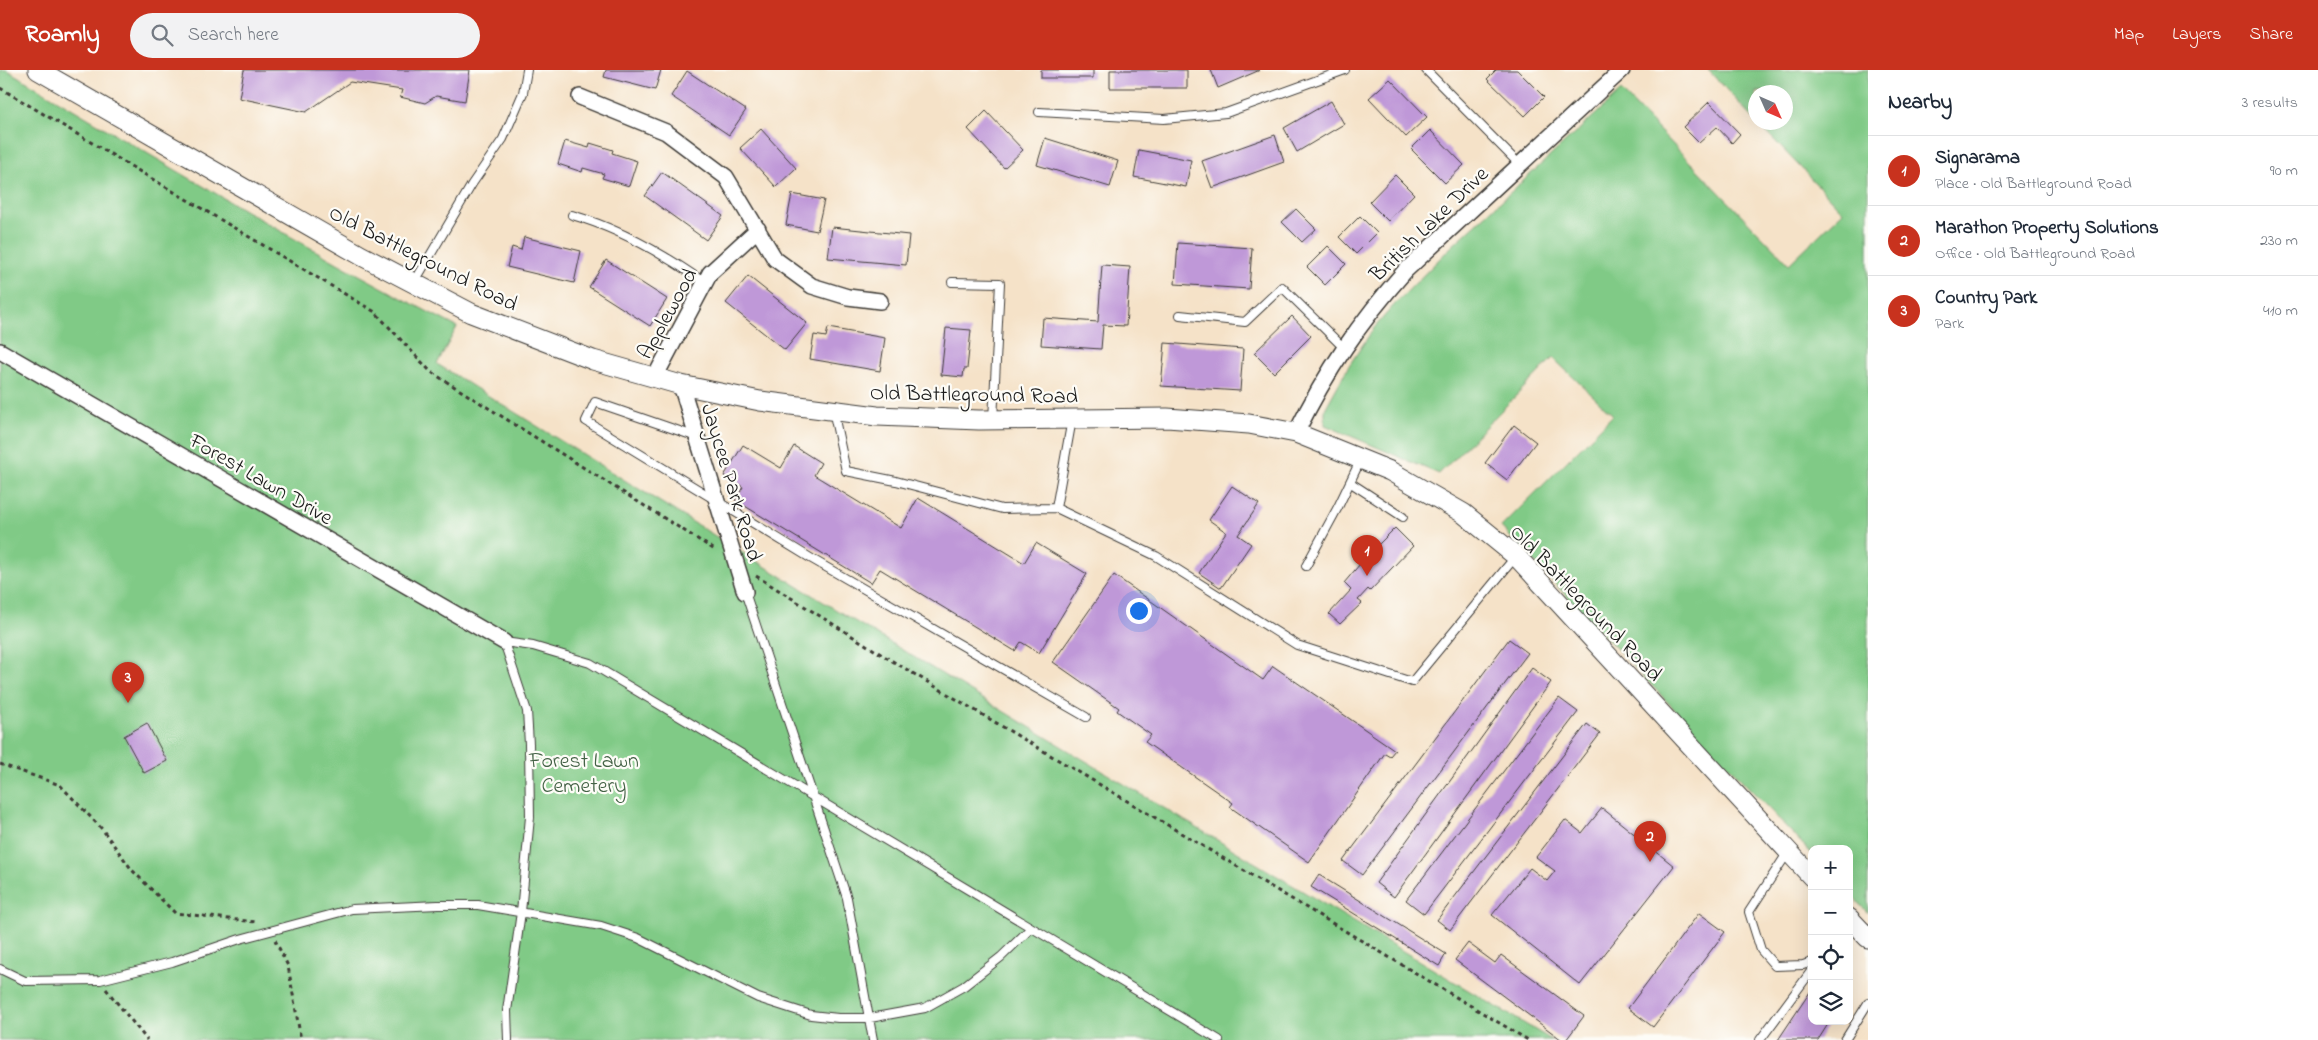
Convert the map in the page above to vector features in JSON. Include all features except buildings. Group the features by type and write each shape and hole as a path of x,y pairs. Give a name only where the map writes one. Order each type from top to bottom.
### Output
{"street":[{"name":"Old Battleground Road","path":"38,70 353,251 414,283 471,312 593,360 681,385 760,401 877,416 993,420 1167,418 1249,424 1296,433 1390,471 1463,514 1516,556 1808,873"},
{"name":"British Lake Drive","path":"1296,433 1318,388 1343,347 1375,305 1405,271 1622,70"},
{"path":"580,97 642,122 673,138 726,177 775,259 812,286 848,297 880,301"},
{"name":"Applewood","path":"655,377 710,273 758,229"},
{"name":"Forest Lawn Drive","path":"0,351 504,642"},
{"name":"Jaycee Park Road","path":"681,385 745,592"}],"lane":[{"path":"414,283 472,184 503,139 522,93 527,70"},
{"path":"1039,112 1164,119 1226,113 1345,70"},
{"path":"1426,70 1520,165"},
{"path":"572,215 599,222 667,256 705,283"},
{"path":"952,282 1000,283 993,420"},
{"path":"1180,315 1245,322 1282,287 1343,347"},
{"path":"697,437 595,402 586,421 716,503 899,611 1086,717"},
{"path":"833,410 846,471 1002,509 1056,508 1156,556 1296,645 1412,682 1516,556"},
{"path":"1056,508 1072,420"},
{"path":"1306,566 1362,459"},
{"path":"1350,483 1404,517"},
{"path":"745,592 847,898 870,1018 872,1040"},
{"path":"508,1040 507,1011 521,912 530,816 530,744 526,711 504,642 533,646 590,663 1219,1040"},
{"path":"1788,852 1749,912 1760,950 1775,966 1808,963"},
{"path":"0,969 25,981 100,980 172,962 267,931 352,909 470,905 601,926 638,938 758,998 811,1015 838,1018 870,1018 925,1008 964,986 1001,957 1031,928"},
{"path":"1760,1040 1808,975"},
{"path":"1845,1040 1868,1003"}],"path":[{"path":"0,88 375,312 431,372 884,656 1528,1040"},
{"path":"0,764 60,785 102,829 132,870 175,913 194,917 247,920 256,922 267,931 275,939 288,966 301,1040"},
{"path":"100,980 108,994 147,1040"}],"green space":[{"name":"Forest Lawn Cemetery","path":"0,70 7,70 286,234 457,327 437,364 993,705 1552,1040 0,1040"},
{"path":"1708,70 1868,70 1868,913 1853,897 1853,845 1808,845 1808,850 1501,527 1613,415 1553,358 1439,474 1325,425 1325,409 1348,367 1374,328 1395,304 1451,247 1621,91 1789,264 1843,212 1765,130 1793,130 1793,85 1748,85 1748,113"}],"place":[{"name":"Signarama","path":"1367,576"},
{"name":"Country Park","path":"128,703"},
{"name":"Marathon Property Solutions","path":"1650,862"}]}
